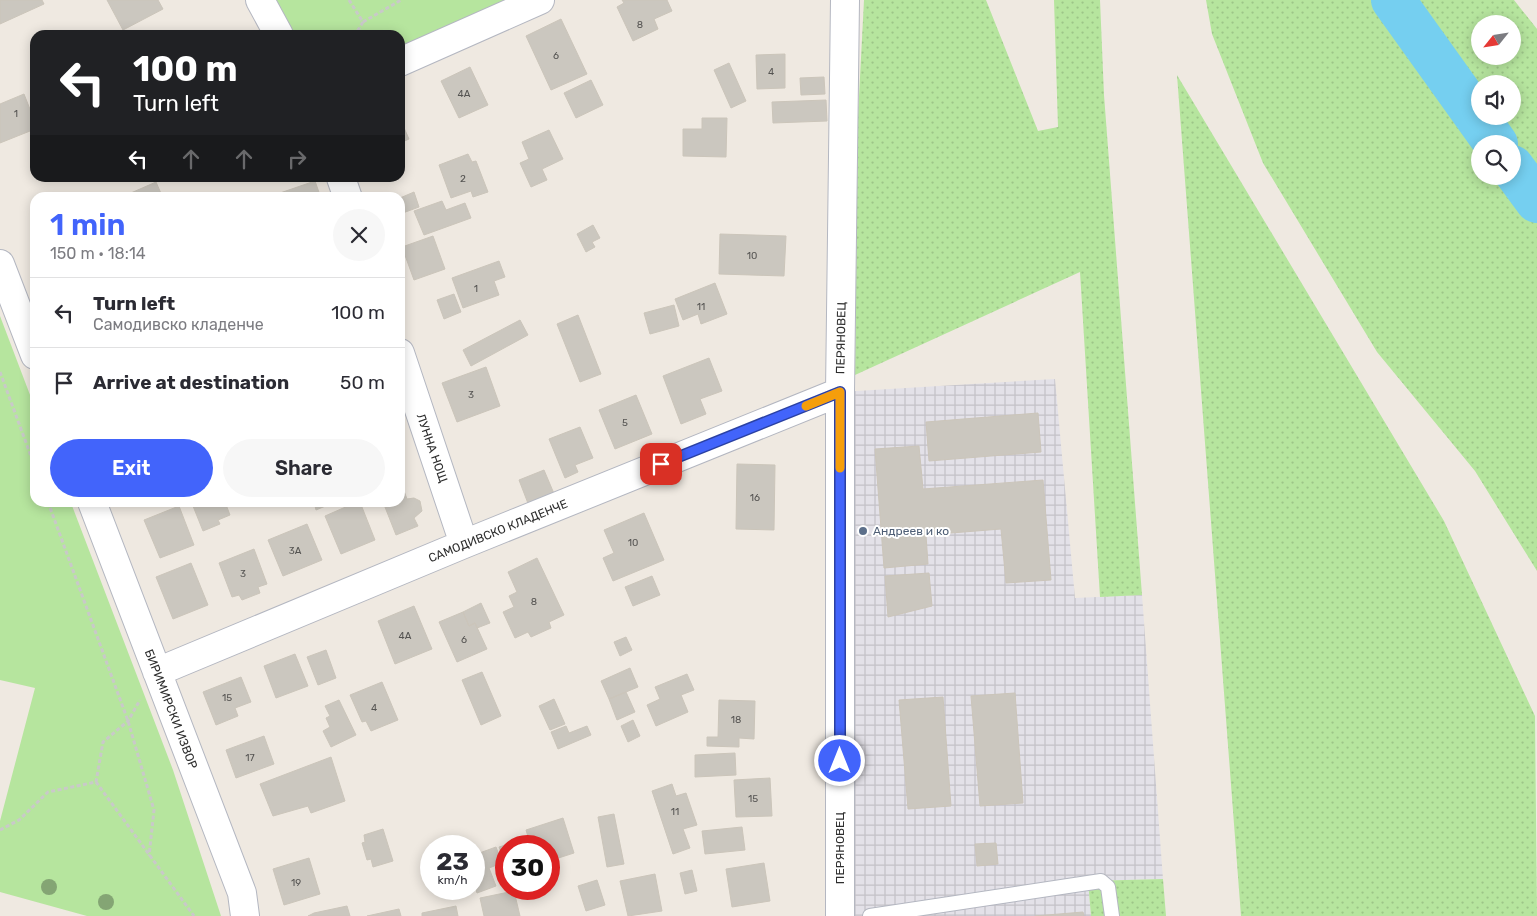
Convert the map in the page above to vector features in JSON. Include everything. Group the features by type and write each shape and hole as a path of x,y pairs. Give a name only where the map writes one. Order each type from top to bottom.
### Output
{"street":[{"path":"260,0 276,30"},
{"path":"405,60 540,0"},
{"name":"ПЕРЯНОВЕЦ","path":"840,916 840,392 845,0"},
{"path":"0,264 30,342"},
{"name":"ЛУННА НОЩ","path":"405,368 464,544"},
{"name":"САМОДИВСКО КЛАДЕНЧЕ","path":"157,672 464,544 840,392"},
{"name":"БИРИМИРСКИ ИЗВОР","path":"94,507 242,893 245,916"}],"lane":[{"path":"870,916 1101,881 1108,886 1112,916"}],"path":[{"path":"349,0 363,22"},
{"path":"358,30 363,22 401,0"},
{"path":"0,372 30,453"},
{"path":"50,507 128,721 154,810 149,856"},
{"path":"157,672 128,721 103,742 96,782 194,916"},
{"path":"0,830 19,820 48,792 96,782"}],"shaded area":[{"path":"1055,379 1075,598 1142,595 1163,879 1088,881 1091,916 841,916 840,392"}],"green space":[{"path":"260,0 540,0 405,60 405,30 276,30"},
{"path":"864,0 986,0 1038,131 1058,127 1054,0 1100,0 1104,95 1142,595 1100,597 1080,272 855,375 858,116"},
{"path":"1206,0 1514,0 1537,29 1537,571 1475,471 1377,352 1263,163 1212,34"},
{"path":"1177,75 1444,521 1535,716 1537,916 1241,916"},
{"path":"0,316 30,395 30,507 73,507 173,770 221,916 87,916 0,892 0,821 35,688 0,680"},
{"path":"1163,879 1166,916 1091,916 1088,881"}],"building":[{"path":"0,0 42,0 44,4 0,24"},
{"path":"107,0 158,0 163,9 123,30"},
{"path":"622,0 667,0 672,11 654,19 658,29 633,41 617,7 624,3"},
{"path":"561,19 587,74 551,90 526,36"},
{"path":"785,54 785,88 757,89 756,55"},
{"path":"729,63 746,101 731,108 714,70"},
{"path":"470,67 488,105 459,118 441,81"},
{"path":"824,77 825,94 801,95 800,78"},
{"path":"591,80 603,105 576,118 564,93"},
{"path":"24,94 30,109 30,131 0,143 0,104"},
{"path":"826,100 827,121 773,123 772,102"},
{"path":"702,118 727,118 726,157 683,156 683,129 702,129"},
{"path":"405,130 409,139 405,141"},
{"path":"549,130 563,159 542,169 547,180 531,187 520,163 529,159 522,142"},
{"path":"468,154 472,162 476,161 488,192 473,197 471,191 451,198 439,165"},
{"path":"156,182 160,192 133,192"},
{"path":"315,182 319,192 283,192"},
{"path":"414,192 419,207 405,212 405,196"},
{"path":"442,201 446,210 465,203 471,218 424,235 414,211"},
{"path":"593,225 600,238 592,242 595,247 586,252 577,234"},
{"path":"720,234 786,236 784,276 719,274"},
{"path":"433,236 445,269 414,280 405,255 405,246"},
{"path":"499,261 505,277 494,281 499,295 463,308 452,278"},
{"path":"715,283 727,314 701,324 698,314 683,320 675,299"},
{"path":"454,294 461,312 444,319 437,300"},
{"path":"674,305 679,326 650,334 644,313"},
{"path":"578,315 601,374 580,382 557,324"},
{"path":"520,320 528,335 471,366 463,350"},
{"path":"709,358 722,391 700,399 706,414 681,424 663,376"},
{"path":"486,367 500,406 457,422 442,383"},
{"path":"636,395 652,434 615,449 599,410"},
{"path":"1038,413 1041,452 929,461 926,422"},
{"path":"580,427 593,458 575,465 578,472 565,478 549,439"},
{"path":"919,446 923,489 1043,480 1051,580 1006,583 1001,529 926,535 928,564 884,568 875,449"},
{"path":"737,464 775,465 774,530 736,529"},
{"path":"544,470 555,496 529,506 519,480"},
{"path":"405,494 407,499 414,498 420,501 422,511 414,518 418,526 396,535 385,507 405,507"},
{"path":"179,507 194,545 160,558 144,520"},
{"path":"193,507 227,507 230,515 218,520 220,524 203,531"},
{"path":"346,507 362,507 375,540 341,554 325,516"},
{"path":"644,513 664,560 613,581 603,558 614,553 604,530"},
{"path":"307,524 322,560 283,576 268,540"},
{"path":"254,549 267,584 258,587 260,593 242,600 239,595 232,597 219,563"},
{"path":"537,558 564,615 549,622 551,628 531,637 528,632 515,638 503,612 514,607 509,596 517,592 508,572"},
{"path":"191,563 208,605 173,619 156,577"},
{"path":"929,573 932,606 888,617 885,576"},
{"path":"652,576 660,595 633,606 625,587"},
{"path":"481,603 490,623 477,628 475,623 469,626 463,612"},
{"path":"414,606 432,649 395,664 378,621"},
{"path":"463,612 469,626 475,623 487,649 457,662 439,622"},
{"path":"626,637 632,650 620,656 614,642"},
{"path":"326,650 336,678 318,685 307,657"},
{"path":"295,654 308,686 276,698 264,666"},
{"path":"630,668 638,687 609,699 601,681"},
{"path":"482,672 501,716 481,725 462,680"},
{"path":"687,674 694,690 681,695 688,712 656,726 647,705 660,699 655,687"},
{"path":"241,677 251,702 235,708 238,716 216,725 203,692"},
{"path":"382,682 398,720 371,731 366,721 362,722 350,695"},
{"path":"626,692 635,712 617,720 609,699"},
{"path":"1015,693 1023,803 980,806 971,696"},
{"path":"943,697 951,806 908,809 899,700"},
{"path":"554,699 565,724 550,730 539,706"},
{"path":"339,700 356,735 331,747 323,731 330,727 326,718 330,716 325,706"},
{"path":"719,700 755,701 754,739 739,738 739,747 707,746 707,737 718,737"},
{"path":"633,720 640,736 628,742 621,726"},
{"path":"566,726 569,733 587,726 591,735 558,749 551,732"},
{"path":"264,736 274,764 236,778 226,750"},
{"path":"735,753 736,775 695,777 695,755"},
{"path":"331,757 345,801 311,813 308,806 273,816 260,784"},
{"path":"770,778 772,816 736,817 734,780"},
{"path":"672,784 676,796 686,793 697,825 683,829 690,848 673,854 652,791"},
{"path":"614,814 624,864 607,867 598,817"},
{"path":"563,818 574,853 560,857 560,835 528,835 526,830"},
{"path":"742,827 745,850 705,854 702,831"},
{"path":"383,829 393,861 373,867 371,859 367,860 362,843 365,842 364,835"},
{"path":"996,843 998,864 977,866 975,844"},
{"path":"495,847 495,866 489,868 495,886 485,890 485,851"},
{"path":"309,858 320,894 284,905 273,869"},
{"path":"764,863 770,901 732,907 726,869"},
{"path":"692,870 697,891 685,894 680,873"},
{"path":"655,874 662,911 628,916 620,881"},
{"path":"597,880 605,905 586,911 578,886"},
{"path":"495,895 495,900 516,900 520,916 484,916 480,900 485,900 485,897"},
{"path":"347,906 350,916 308,916 314,913"},
{"path":"456,906 458,916 422,916 422,913"},
{"path":"399,909 401,916 367,916"},
{"path":"1083,912 1084,916 1035,916"}],"waterway":[{"path":"1393,0 1490,135"},
{"path":"1521,179 1537,201"}],"slow traffic":[{"path":"806,406 840,392 840,468"}],"place":[{"name":"Андреев и ко","path":"863,531"}],"route":[{"path":"661,464 840,392 840,761"}]}
